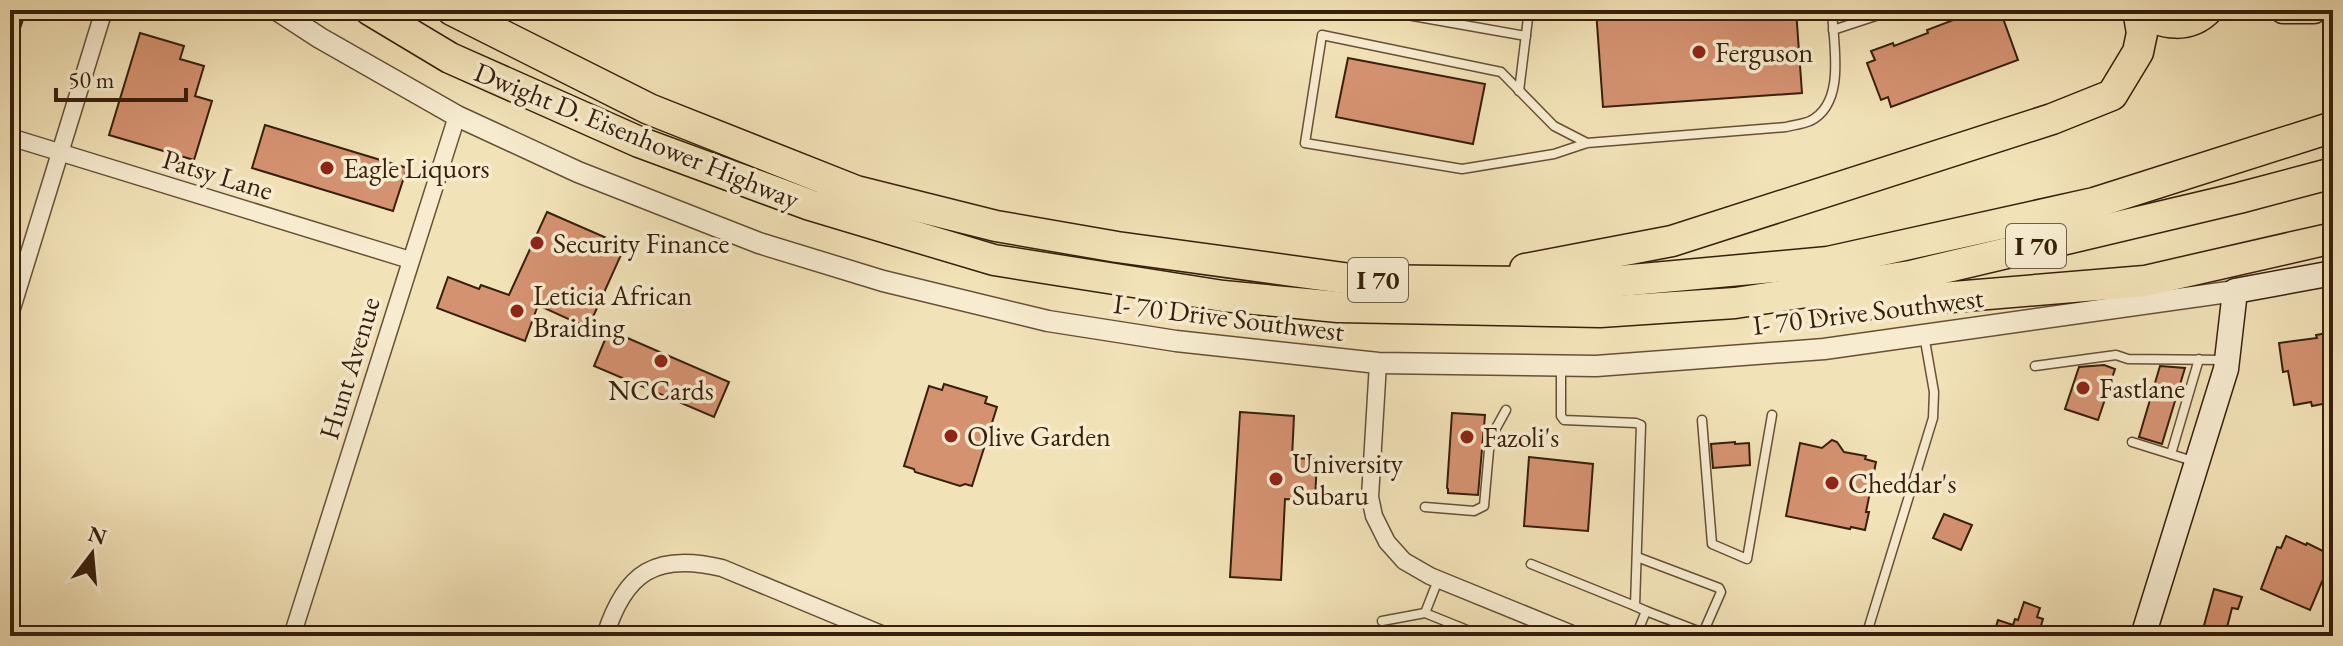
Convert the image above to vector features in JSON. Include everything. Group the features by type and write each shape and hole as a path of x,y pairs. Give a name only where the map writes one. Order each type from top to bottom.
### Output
{"highway":[{"name":"Dwight D. Eisenhower Highway","path":"370,10 450,58 639,142 810,205 994,260 1223,296 1338,307 1600,312 1735,303 1910,276 2333,173"},
{"name":"Dwight D. Eisenhower Highway","path":"452,10 649,109 856,191 996,226 1117,247 1358,280 1598,283 1828,262 2094,203 2333,127"},
{"path":"1460,281 1672,241 2090,105 2112,95 2138,52 2142,33 2140,10"},
{"path":"1735,303 1776,312 2145,281 2333,238"}],"main road":[{"path":"2140,10 2162,23 2177,25 2192,23 2211,12"},
{"path":"2283,10 2314,10"},
{"path":"2143,636 2226,369 2235,291 2333,273"}],"street":[{"path":"10,315 104,10"},
{"name":"I- 70 Drive Southwest","path":"277,10 457,116 578,172 759,243 883,281 1048,321 1176,341 1378,363 1596,366 1824,349 2235,291"},
{"name":"Hunt Avenue","path":"292,636 457,116"},
{"name":"Patsy Lane","path":"10,137 410,260"},
{"path":"1378,363 1370,497 1374,516 1387,542 1404,561 1438,580 1577,636"},
{"path":"605,636 614,609 624,592 638,578 657,567 675,562 722,568 886,636"}],"lane":[{"path":"1379,10 1526,36"},
{"path":"1519,91 1529,10"},
{"path":"1587,143 1554,126 1501,72 1322,35 1305,143 1462,169 1554,154 1587,143 1786,127 1810,121 1824,110 1835,89 1832,10"},
{"path":"1833,30 1894,10"},
{"path":"1866,636 1933,418 1934,392 1924,335"},
{"path":"2035,366 2116,355 2128,359 2227,360"},
{"path":"2171,454 2199,359"},
{"path":"1561,366 1561,416 1564,420 1641,425 1635,606"},
{"path":"1425,507 1474,511 1484,506 1490,439 1506,410"},
{"path":"1702,420 1712,544 1747,559 1772,415"},
{"path":"2132,442 2197,462"},
{"path":"1531,564 1703,633 1721,592 1719,588 1637,557"},
{"path":"1425,613 1438,580"},
{"path":"1636,636 1646,611"},
{"path":"1382,621 1425,613 1482,636"}],"building":[{"path":"10,10 26,10 13,50 10,50"},
{"name":"Ferguson","path":"1596,10 1796,10 1802,93 1603,107"},
{"path":"1962,10 2000,10 2018,60 1891,107 1888,97 1881,100 1867,63 1875,60 1871,51 1928,33 1927,30 1964,16"},
{"path":"140,33 184,46 180,59 204,66 195,96 212,101 194,160 109,135"},
{"path":"1348,58 1485,84 1473,144 1336,117"},
{"path":"265,125 407,168 393,211 252,168"},
{"path":"547,212 625,246 588,328 538,305 525,341 437,308 448,277 479,289 481,285 509,295"},
{"path":"609,330 729,382 714,417 594,366"},
{"path":"2333,332 2333,402 2294,405 2288,371 2283,372 2279,343 2317,338 2316,335"},
{"path":"2104,365 2115,369 2098,420 2065,409 2079,367"},
{"path":"2160,366 2185,368 2162,444 2139,437"},
{"name":"Olive Garden","path":"944,384 987,397 985,403 997,407 972,486 960,486 904,466 929,386 942,390"},
{"name":"University Subaru","path":"1240,412 1294,416 1292,458 1317,459 1315,500 1285,499 1281,580 1230,577"},
{"name":"Fazoli's","path":"1452,413 1485,415 1478,495 1448,493"},
{"name":"Cheddar's","path":"1832,440 1844,452 1866,456 1865,459 1876,462 1865,530 1786,516 1800,443 1822,448"},
{"path":"1749,443 1750,465 1713,468 1711,444"},
{"path":"1529,457 1593,464 1588,531 1524,526"},
{"path":"1944,514 1972,525 1961,550 1933,538"},
{"path":"2286,536 2333,556 2310,610 2261,589 2277,547 2281,548"},
{"path":"2214,589 2242,597 2238,609 2232,608 2225,635 2203,629"},
{"path":"2024,602 2040,608 2037,617 2043,619 2038,636 1993,636 1998,620 2013,625 2015,619 2018,620"}],"place":[{"name":"Ferguson","path":"1699,52"},
{"name":"Eagle Liquors","path":"327,168"},
{"name":"Security Finance","path":"537,243"},
{"name":"Leticia African Braiding","path":"517,311"},
{"name":"NCCards","path":"661,361"},
{"name":"Fastlane","path":"2083,388"},
{"name":"Olive Garden","path":"951,436"},
{"name":"Fazoli's","path":"1467,437"},
{"name":"University Subaru","path":"1276,479"},
{"name":"Cheddar's","path":"1832,483"}]}
